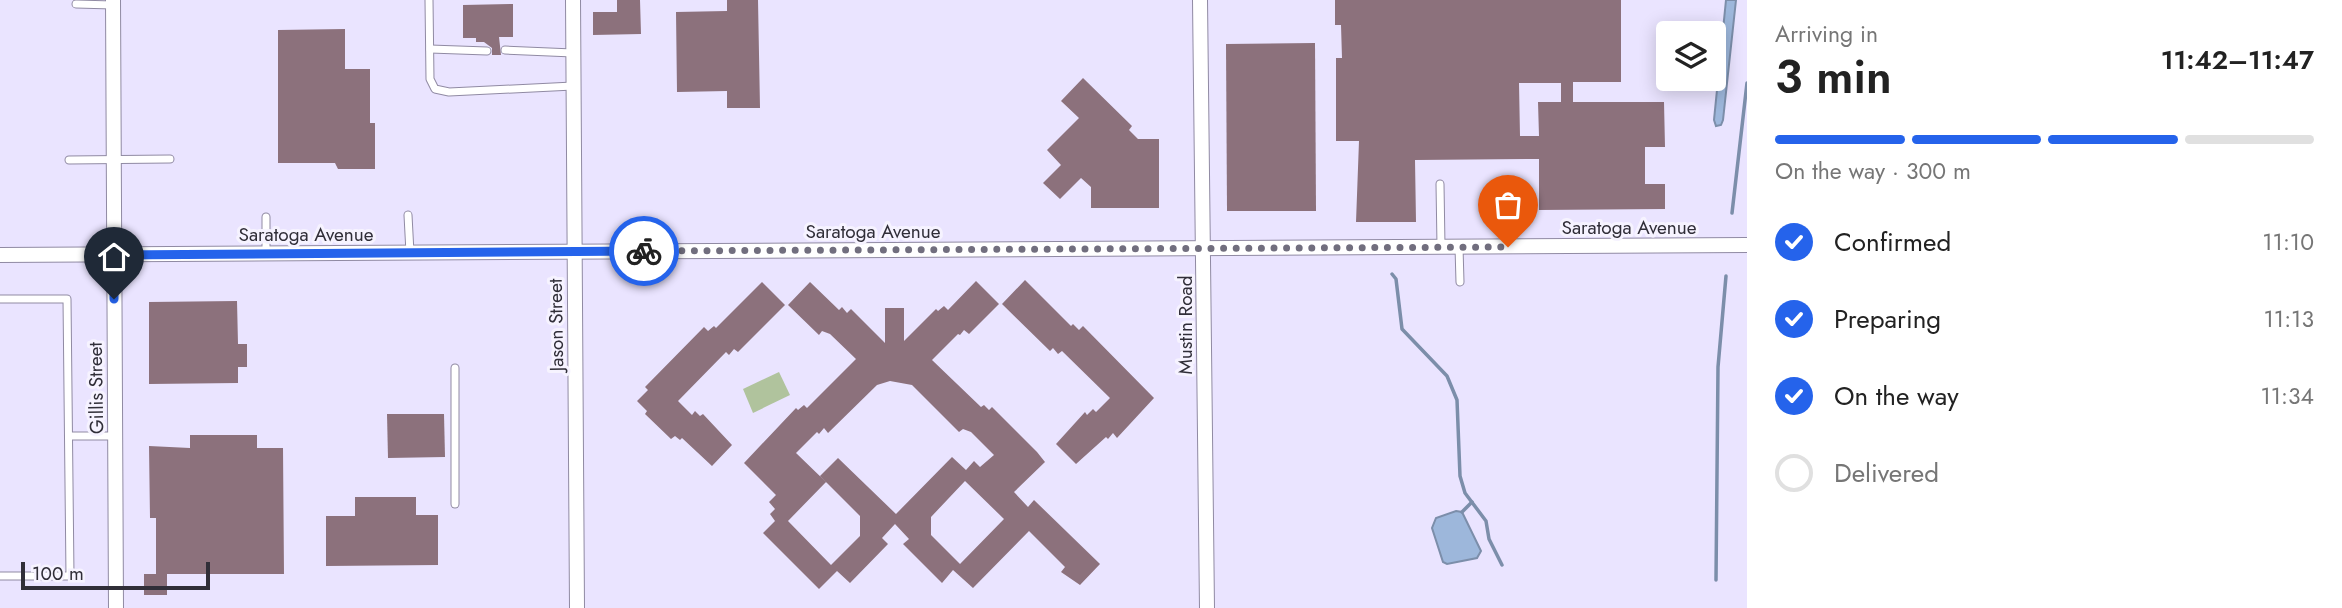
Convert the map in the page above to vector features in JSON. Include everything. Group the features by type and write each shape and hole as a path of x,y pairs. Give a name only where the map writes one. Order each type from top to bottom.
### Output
{"street":[{"name":"Jason Street","path":"573,0 577,608"},
{"name":"Mustin Road","path":"1199,0 1207,608"},
{"name":"Gillis Street","path":"113,2 116,608"},
{"name":"Saratoga Avenue","path":"0,255 1747,245"}],"lane":[{"path":"429,0 430,79 435,89 449,92 574,86"},
{"path":"76,4 113,2"},
{"path":"430,49 487,51"},
{"path":"505,50 573,53"},
{"path":"69,160 170,159"},
{"path":"1440,184 1441,247"},
{"path":"408,215 410,253"},
{"path":"266,217 266,253"},
{"path":"1459,247 1460,282"},
{"path":"0,299 67,299 70,576 0,576"},
{"path":"455,368 455,504"},
{"path":"69,436 116,436"}],"green space":[{"path":"779,372 790,395 753,413 743,389"}],"water":[{"path":"1726,0 1736,0 1723,120 1721,125 1716,126 1714,120 1717,91 1726,91"},
{"path":"1456,511 1462,512 1481,551 1477,558 1447,564 1443,562 1432,528 1436,518"}],"building":[{"path":"617,0 640,0 641,34 593,35 593,12 617,12"},
{"path":"727,0 758,0 760,108 727,108 727,91 677,92 676,12 727,11"},
{"path":"1335,0 1621,0 1621,82 1573,82 1573,102 1664,102 1665,147 1645,147 1645,184 1665,184 1665,209 1539,210 1539,159 1415,160 1416,222 1356,222 1359,141 1336,141 1336,58 1342,58 1341,25 1335,25","holes":["1519,83 1561,83 1561,102 1538,102 1539,136 1520,136"]},
{"path":"513,4 513,37 499,37 501,55 492,55 492,48 484,42 476,42 476,38 463,38 463,5"},
{"path":"345,29 345,69 370,69 370,123 375,123 375,169 338,169 335,163 278,163 278,30"},
{"path":"1315,43 1316,211 1227,211 1226,44"},
{"path":"1083,78 1132,126 1129,130 1138,139 1159,139 1159,208 1091,208 1091,187 1081,178 1060,199 1043,183 1061,165 1047,150 1079,118 1061,101"},
{"path":"1025,280 1071,326 1073,324 1079,330 1083,326 1154,398 1117,438 1113,433 1108,439 1106,437 1076,464 1056,444 1085,412 1087,415 1093,409 1096,412 1110,398 1062,351 1058,354 1053,348 1050,351 1002,304"},
{"path":"976,281 999,304 969,334 964,330 958,334 932,360 981,407 984,405 989,410 992,407 1045,462 1014,492 1028,507 1034,500 1100,564 1080,585 1061,572 1065,567 1029,531 973,588 953,570 942,583 903,544 909,539 895,524 882,538 888,544 850,583 837,571 819,589 763,533 775,521 770,514 775,509 769,502 776,495 744,463 796,408 798,410 804,405 807,408 856,359 830,334 822,331 819,335 788,305 810,282 839,310 842,307 847,313 851,309 885,343 885,308 904,308 904,341 936,309 938,311 944,306 948,310","holes":["890,381 912,385 959,432 963,429 971,432 994,455 980,467 974,461 966,470 952,457 896,514 838,458 820,476 826,482 796,453 817,432 819,434 824,428 828,433 877,385","965,481 1004,519 960,564 931,535 931,517","826,482 860,516 860,536 831,565 788,521"]},
{"path":"762,282 785,305 738,352 734,349 729,355 726,352 678,401 692,415 695,411 700,416 703,414 732,445 712,466 682,438 680,440 675,436 671,439 645,414 647,411 637,401 648,390 645,387 704,327 708,331 714,326 716,328"},
{"path":"237,301 238,344 247,344 247,367 238,367 238,383 149,384 149,302"},
{"path":"387,414 444,414 445,457 388,458"},
{"path":"190,435 257,435 257,448 283,448 284,574 167,574 167,595 144,595 144,574 156,574 156,518 150,518 149,446 190,448"},
{"path":"355,497 416,497 416,515 438,515 438,565 326,566 326,516 355,516"}],"waterway":[{"path":"1732,213 1747,83"},
{"path":"1392,274 1396,279 1402,329 1447,376 1457,400 1460,476 1465,493 1486,521 1489,539 1502,565"},
{"path":"1716,580 1718,367 1726,276"},
{"path":"1462,512 1472,502"}],"way so far":[{"path":"644,251 1508,247"}],"route":[{"path":"114,299 114,255 644,251"}]}
